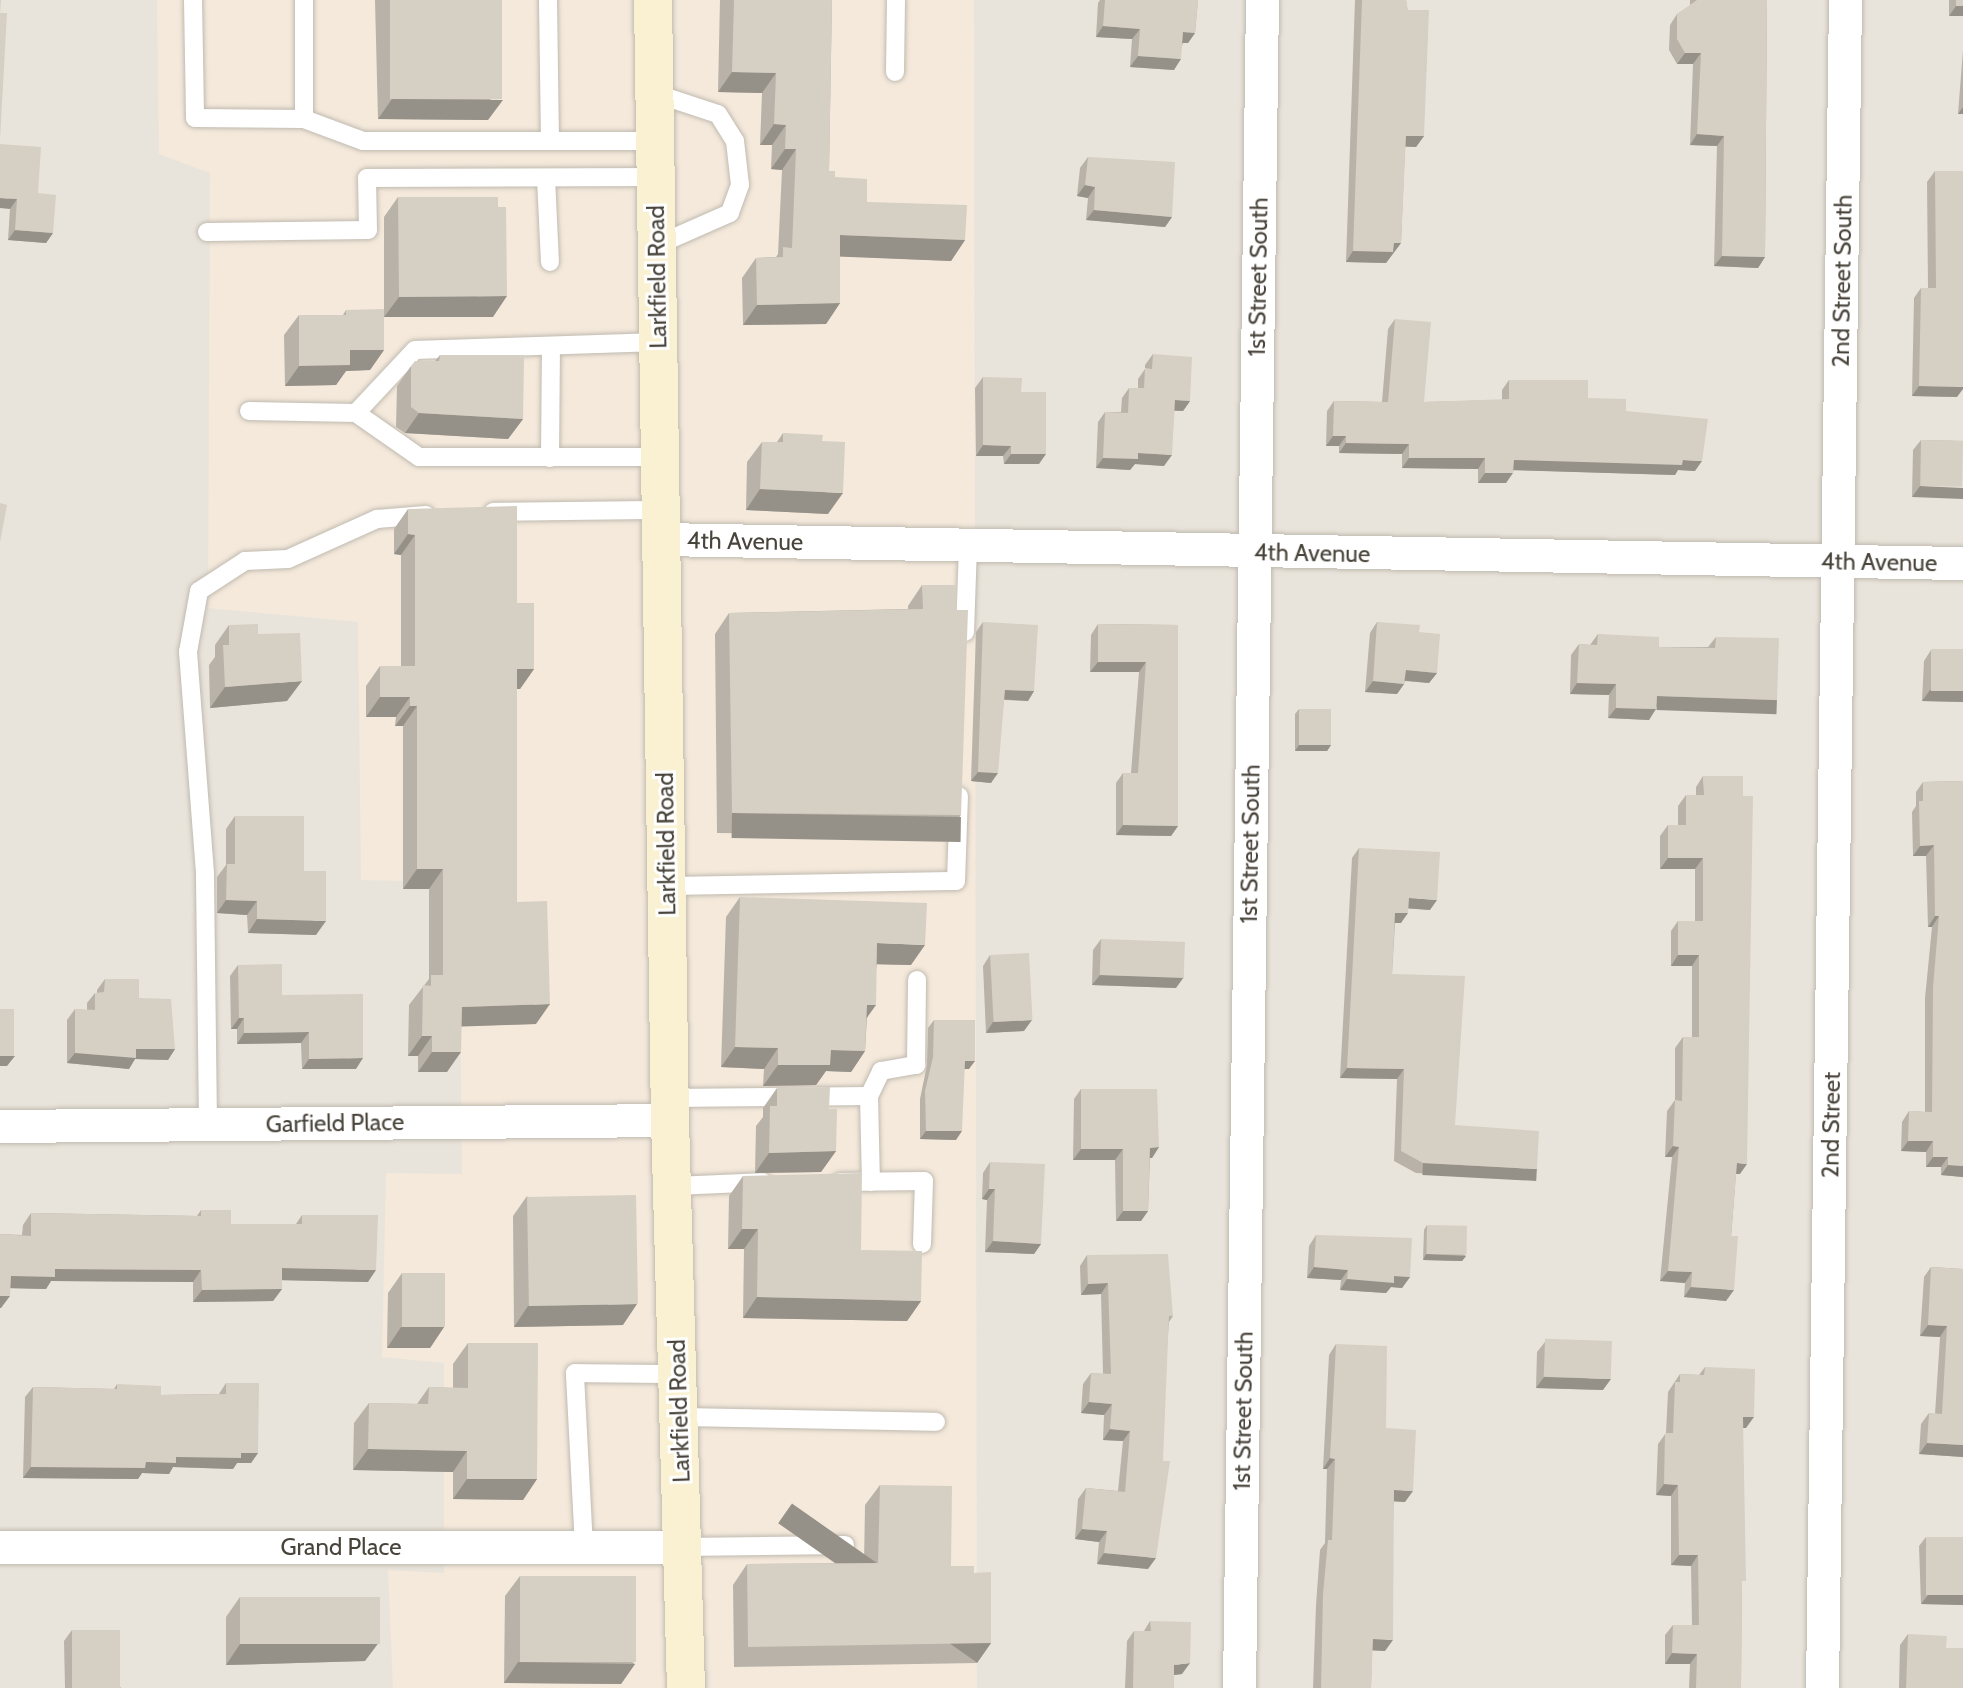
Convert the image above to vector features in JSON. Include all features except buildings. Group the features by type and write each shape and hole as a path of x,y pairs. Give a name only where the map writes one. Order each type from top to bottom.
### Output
{"main road":[{"name":"Larkfield Road","path":"653,0 670,1109 686,1688"}],"street":[{"name":"1st Street South","path":"1239,1688 1262,0"},
{"name":"2nd Street South","path":"1840,561 1845,0"},
{"name":"4th Avenue","path":"661,524 968,545 1963,563"},
{"name":"2nd Street","path":"1822,1688 1840,561"},
{"name":"Garfield Place","path":"0,1126 208,1124 670,1109"},
{"name":"Grand Place","path":"0,1547 682,1547"}],"lane":[{"path":"193,0 195,118 304,119 363,141 550,141 655,159"},
{"path":"304,0 304,119"},
{"path":"548,0 550,141"},
{"path":"895,72 896,0"},
{"path":"654,93 718,114 735,141 740,186 730,213 657,245"},
{"path":"207,232 368,230 367,178 546,177 655,159"},
{"path":"546,177 550,262"},
{"path":"356,413 415,350 658,342"},
{"path":"550,458 551,346"},
{"path":"249,411 356,413 419,457 660,457"},
{"path":"480,512 661,524"},
{"path":"208,1124 203,832 188,652 199,591 245,561 288,559 377,519 440,514"},
{"path":"964,653 968,545"},
{"path":"666,886 956,881 960,774"},
{"path":"871,1182 869,1096 881,1071 916,1065 917,980"},
{"path":"670,1109 869,1096"},
{"path":"816,1182 924,1181 922,1244"},
{"path":"672,1186 788,1182"},
{"path":"584,1547 575,1374 678,1374"},
{"path":"679,1417 936,1422"},
{"path":"682,1547 845,1545"}],"shaded area":[{"path":"0,0 1963,0 1963,1688 0,1688"},
{"path":"157,0 974,0 977,1688 393,1688 388,1570 444,1573 444,1363 382,1357 386,1173 462,1174 459,882 361,880 358,622 208,608 210,173 159,154"}]}
